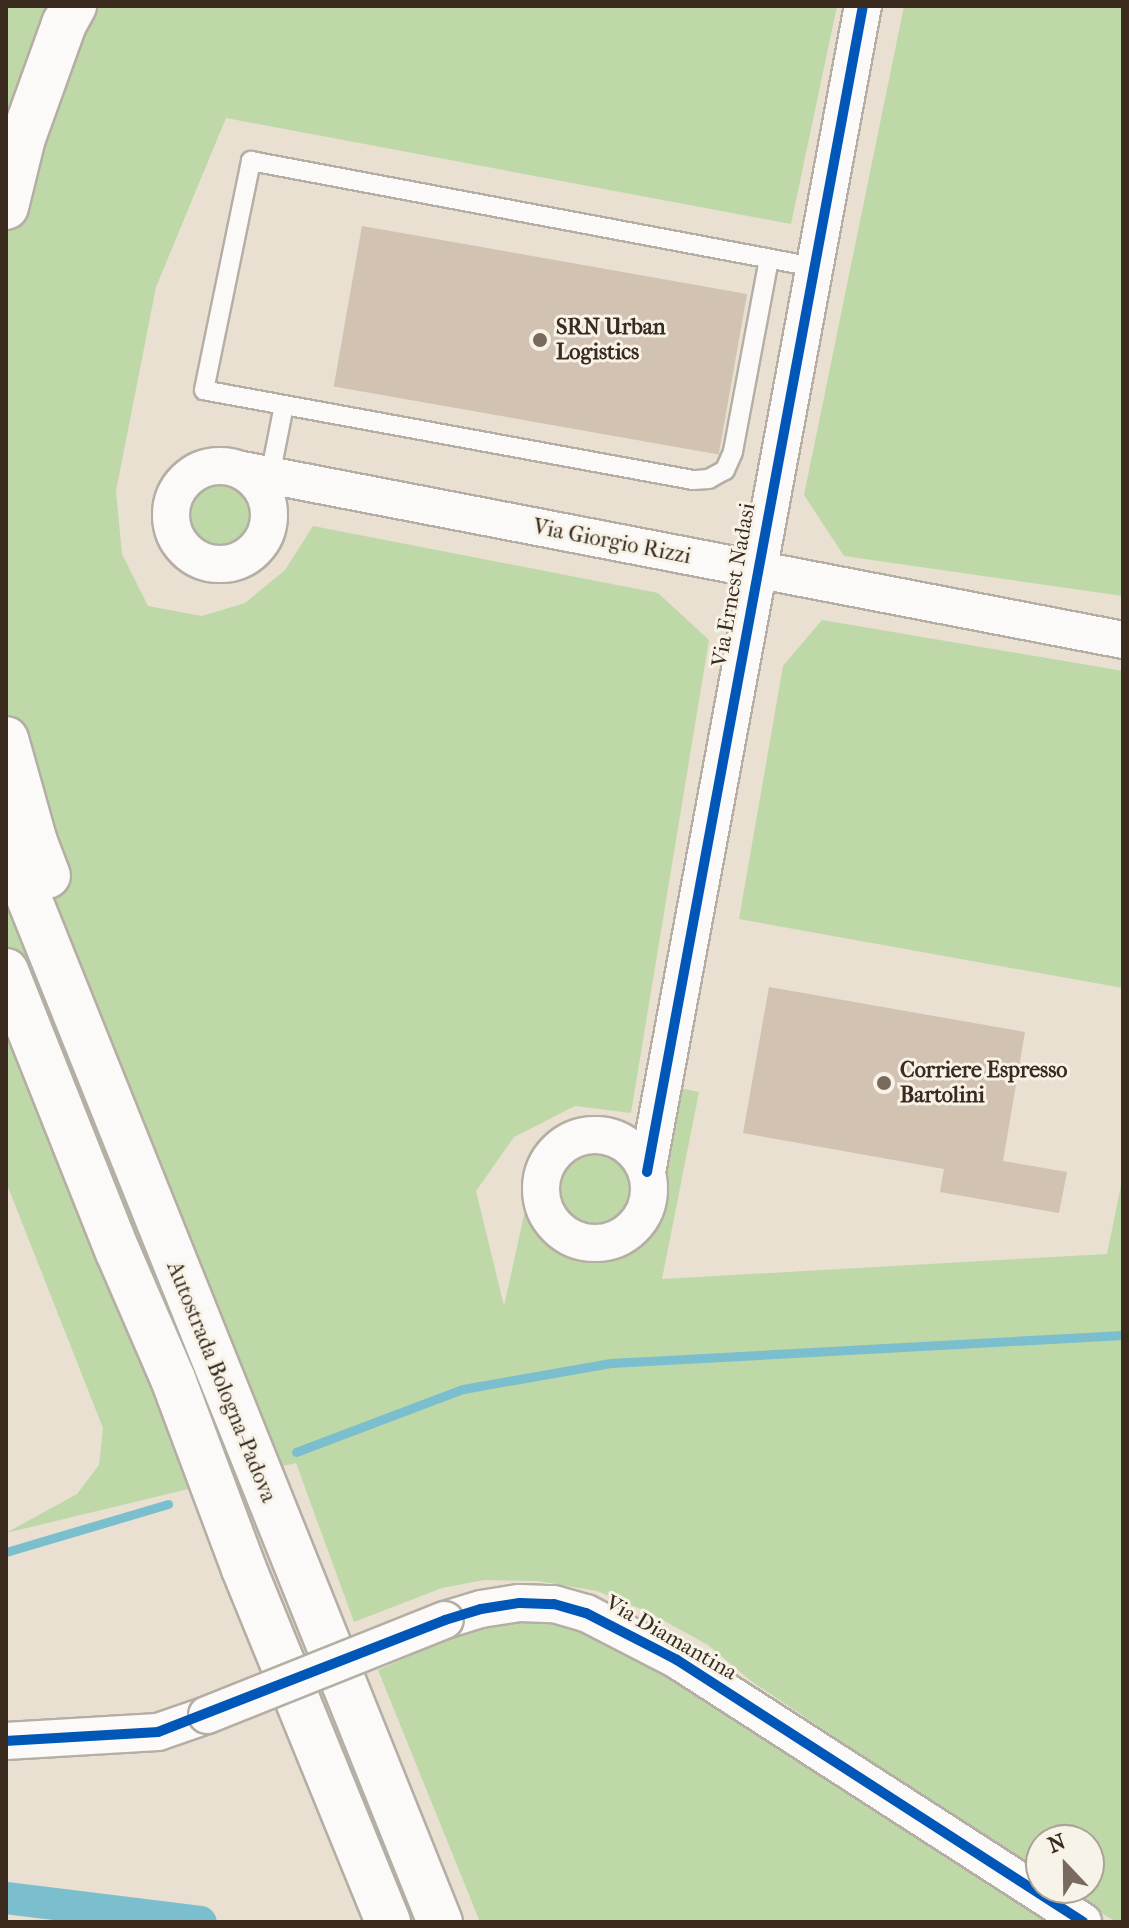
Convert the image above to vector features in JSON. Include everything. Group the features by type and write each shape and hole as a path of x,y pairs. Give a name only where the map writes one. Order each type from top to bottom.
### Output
{"highway":[{"path":"6,207 23,138 64,24 74,6"},
{"path":"6,739 35,842 222,1320 285,1541"},
{"name":"Autostrada Bologna-Padova","path":"6,841 440,1922"},
{"name":"Autostrada Bologna-Padova","path":"6,971 118,1252 173,1379 244,1569 388,1922"},
{"path":"6,985 45,1069"}],"street":[{"name":"Via Ernest Nadasi","path":"668,1061 655,1096 641,1117 603,1135 585,1136 569,1142 555,1152 545,1167 542,1202 548,1218 560,1231 592,1243 610,1241 626,1234 647,1206 647,1172 668,1061 757,570 863,6"},
{"name":"Via Giorgio Rizzi","path":"337,490 303,497 270,515 260,545 248,556 233,563 202,562 178,541 170,511 174,495 183,482 210,466 256,473 1123,640"},
{"path":"256,473 270,515"},
{"path":"603,1135 630,1147 647,1172"},
{"name":"Via Diamantina","path":"6,1741 158,1732 445,1620 481,1609 520,1603 554,1604 586,1613 677,1660 1083,1922"}],"lane":[{"path":"769,259 733,452 725,470 709,479 693,480 204,390 251,161 814,267"},
{"path":"256,473 284,405"}],"green space":[{"path":"6,6 837,6 791,224 226,118 156,287 116,491 122,554 148,606 202,616 245,603 285,570 313,526 658,593 709,640 631,1113 575,1106 514,1137 476,1191 504,1306 526,1206 542,1232 564,1251 585,1257 607,1255 632,1242 658,1205 680,1088 699,1092 662,1279 1107,1254 1121,1185 1123,1922 1116,1922 1087,1904 1105,1904 1105,1824 1025,1824 1025,1864 751,1681 708,1645 648,1612 597,1591 538,1581 484,1580 442,1588 354,1622 296,1463 6,1533 77,1494 99,1465 103,1428 6,1182"},
{"path":"904,6 1123,6 1123,596 844,556 804,495"},
{"path":"216,470 241,477 253,489 260,514 253,539 241,551 216,558 191,551 179,539 172,514 179,489 191,477"},
{"path":"822,620 1123,671 1123,988 739,919 783,666"},
{"path":"586,1144 604,1144 620,1151 633,1164 640,1180 640,1198 633,1214 620,1227 604,1234 586,1234 570,1227 557,1214 550,1198 550,1180 557,1164 570,1151"},
{"path":"553,1620 591,1631 641,1656 1050,1922 480,1922 378,1670 446,1640 510,1621"}],"building":[{"name":"SRN Urban Logistics","path":"362,226 747,294 719,454 334,387"},
{"name":"Corriere Espresso Bartolini","path":"769,987 1025,1032 1003,1161 1067,1172 1059,1213 940,1192 944,1169 743,1133"}],"waterway":[{"path":"296,1452 463,1389 611,1363 1123,1335"},
{"path":"6,1552 168,1504"},
{"path":"6,1898 201,1922"}],"cycle path":[{"path":"647,1172 863,6"},
{"path":"6,1741 158,1732 445,1620 481,1609 520,1603 554,1604 586,1613 677,1660 1083,1922"}],"place":[{"name":"SRN Urban Logistics","path":"540,340"},
{"name":"Corriere Espresso Bartolini","path":"884,1083"}]}
